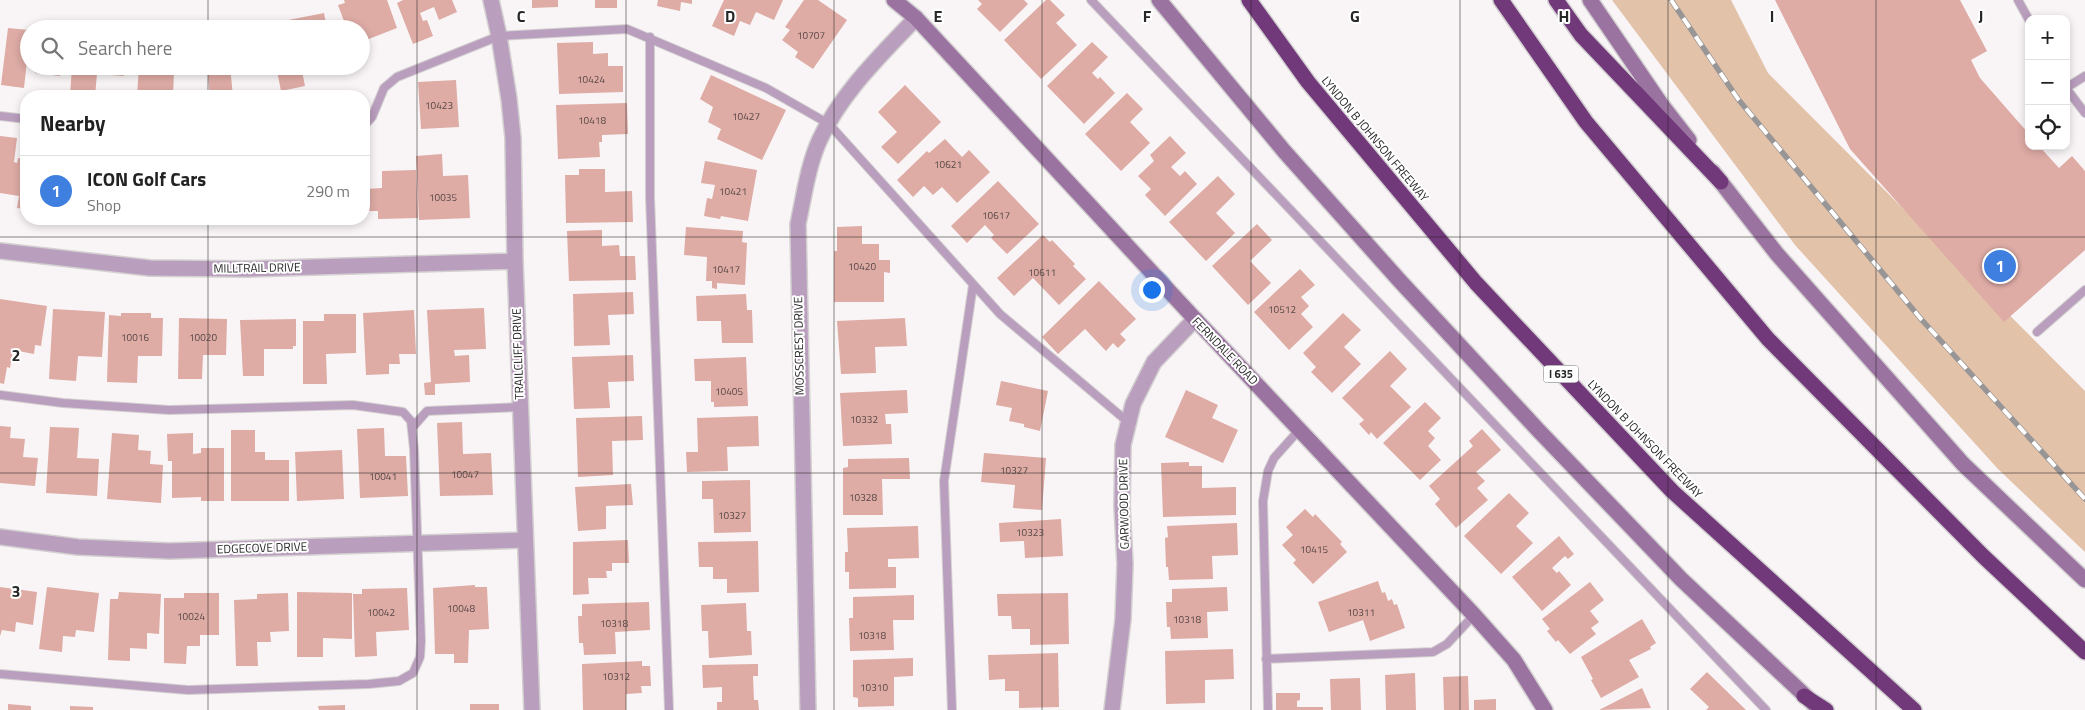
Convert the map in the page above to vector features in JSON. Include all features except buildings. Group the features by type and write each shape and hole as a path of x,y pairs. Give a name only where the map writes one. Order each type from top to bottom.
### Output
{"highway":[{"name":"LYNDON B JOHNSON FREEWAY","path":"1249,0 1308,82 1482,290 1672,491 1914,710"},
{"path":"1500,0 1586,122 1768,339 1983,556 2085,652"},
{"path":"1556,0 1581,35 1721,182"},
{"path":"1804,696 1826,710"}],"main road":[{"name":"FERNDALE ROAD","path":"894,0 916,18 1195,319 1474,615 1514,660 1545,710"},
{"path":"1159,0 1284,151 1399,280 1539,431 1681,579 1820,710"},
{"path":"1590,0 1660,104 1777,254 1963,464 2085,580"}],"street":[{"name":"TRAILCLIFF DRIVE","path":"491,0 499,36 513,138 515,261 532,710"},
{"name":"MOSSCREST DRIVE","path":"808,710 798,224 808,174 820,138 849,91 916,18"},
{"name":"MILLTRAIL DRIVE","path":"0,251 150,268 249,269 515,261"},
{"name":"GARWOOD DRIVE","path":"1112,710 1123,619 1126,564 1122,506 1123,445 1133,404 1154,362 1195,319"},
{"name":"EDGECOVE DRIVE","path":"0,537 78,547 169,551 525,540"}],"lane":[{"path":"1091,0 1766,710"},
{"path":"2018,0 2026,15"},
{"path":"370,119 384,88 397,77 499,36 628,29 650,37 766,88 829,124 1000,314 1128,422"},
{"path":"650,37 650,197 669,710"},
{"path":"2070,85 2085,76"},
{"path":"2070,93 2085,114"},
{"path":"0,116 20,119"},
{"path":"952,710 944,481 973,285"},
{"path":"2037,332 2085,290"},
{"path":"0,395 63,403 169,410 353,405 403,412 411,421 414,449 420,657 413,673 399,681 369,684 188,690 0,674"},
{"path":"412,428 427,411 520,407"},
{"path":"1268,710 1262,501 1268,471 1274,458 1300,430"},
{"path":"1266,659 1433,652 1447,644 1474,615"}],"shaded area":[{"path":"1612,0 1731,0 1768,73 2085,391 2085,552 1998,469 1795,245"}],"railway":[{"path":"1671,0 1738,99 1921,319 2085,499"}],"place":[{"name":"ICON Golf Cars","path":"2000,266"}]}
